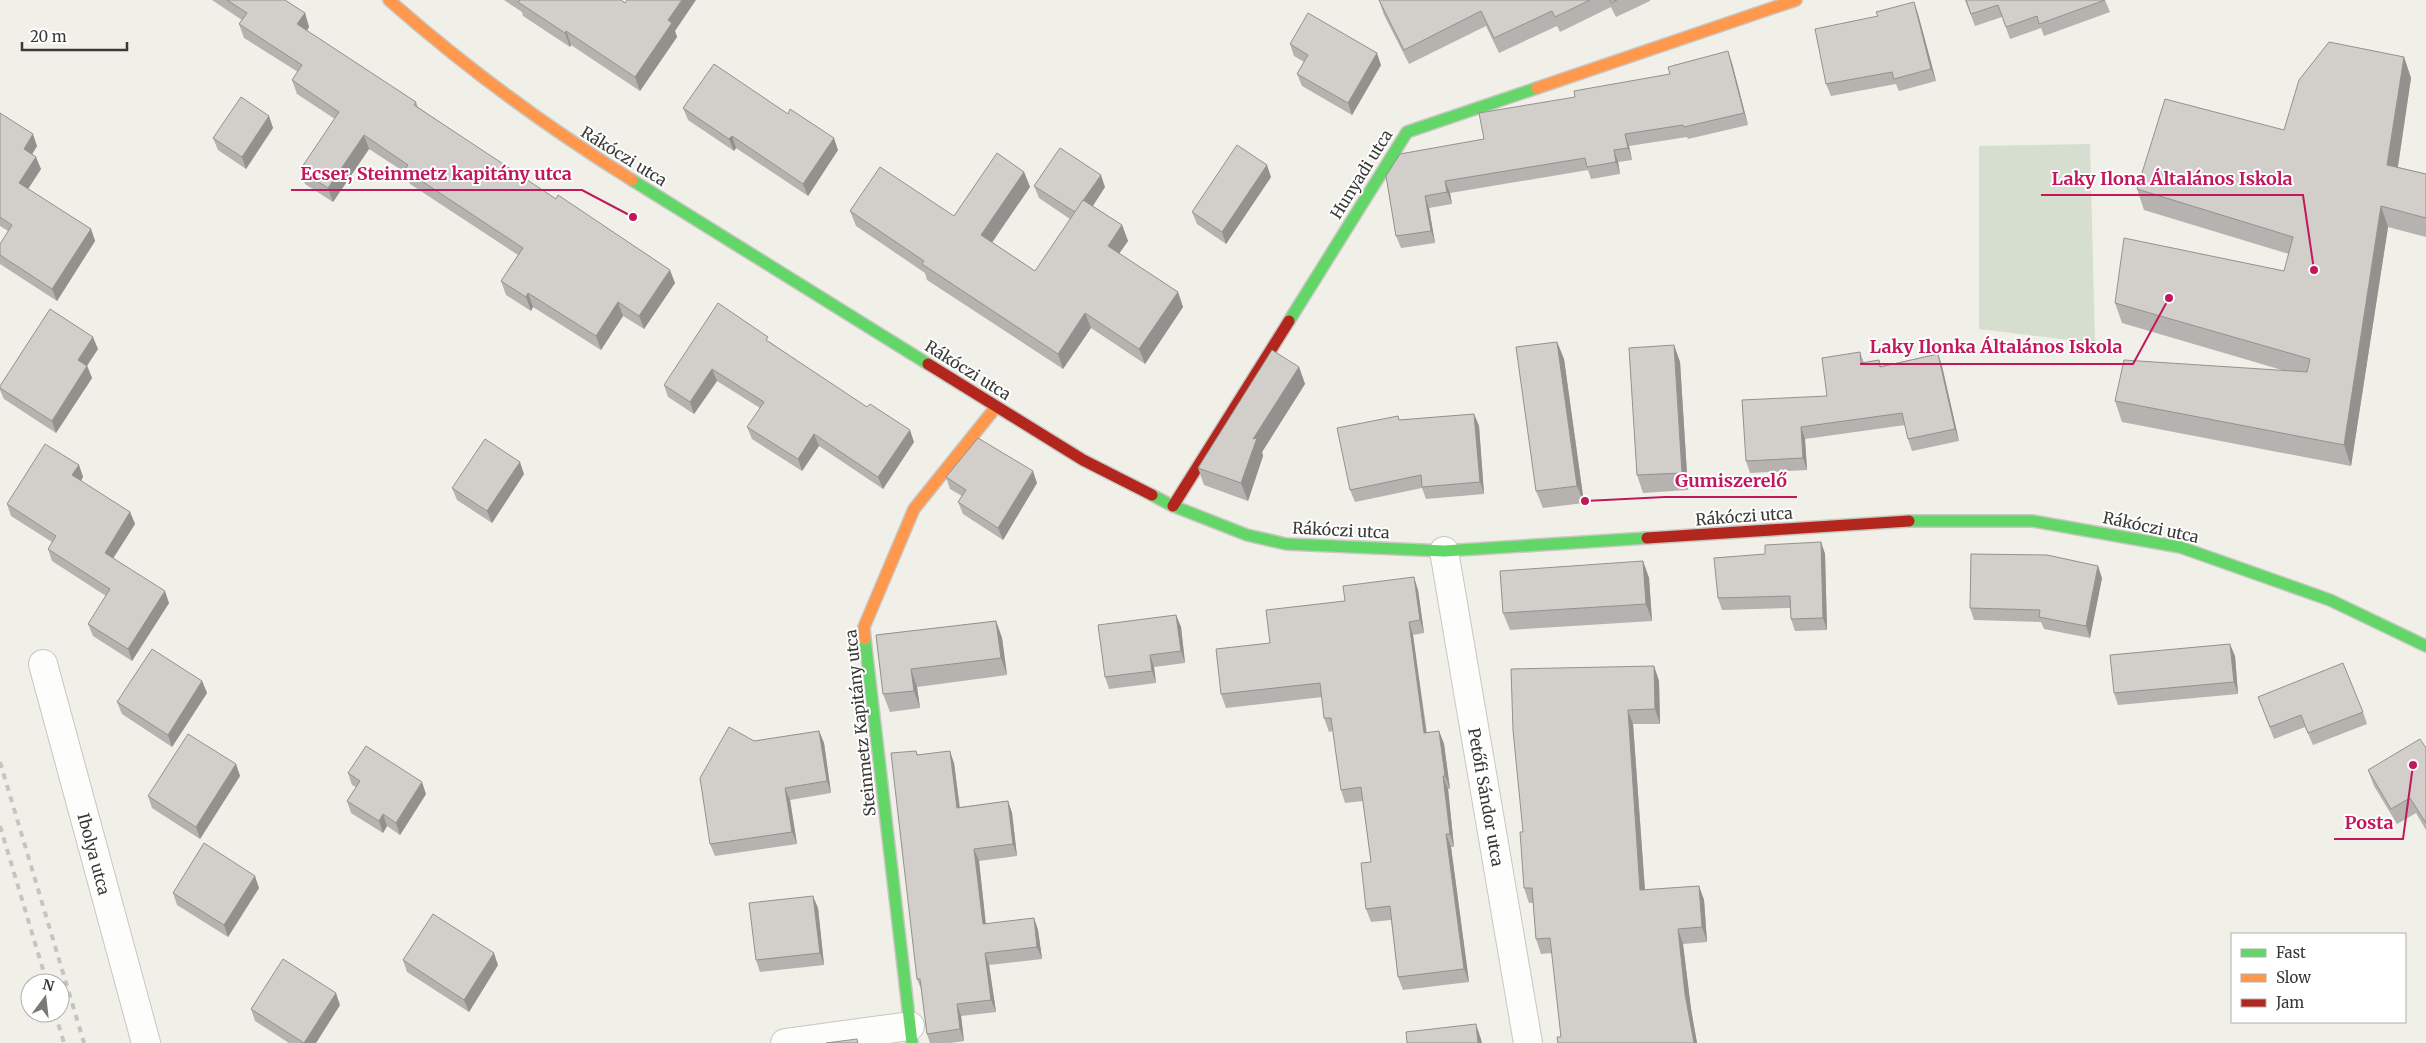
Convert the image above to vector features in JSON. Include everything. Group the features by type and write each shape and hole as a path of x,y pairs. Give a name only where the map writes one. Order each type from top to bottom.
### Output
{"main road":[{"name":"Rákóczi utca","path":"389,0 529,115 996,407 1083,460 1173,506 1247,535 1286,544 1444,551 1914,521 2032,521 2180,547 2330,600 2426,646"},
{"name":"Hunyadi utca","path":"1173,506 1407,132 1796,0"},
{"name":"Steinmetz Kapitány utca","path":"911,1034 864,627 914,509 996,407"}],"street":[{"name":"Petőfi Sándor utca","path":"1444,551 1528,1043"},
{"name":"Ibolya utca","path":"43,664 146,1043"},
{"path":"785,1043 911,1034"}],"shaded area":[{"path":"2090,144 2095,343 1979,329 1979,146"}],"building":[{"path":"227,0 285,0 305,13 297,24 416,102 414,105 556,199 558,195 670,270 639,316 618,302 596,336 528,293 526,297 501,281 523,248 405,170 408,165 364,135 328,188 300,170 339,112 292,80 302,65 239,24 247,13"},
{"path":"520,0 621,0 625,3 627,0 682,0 668,20 672,23 635,77 518,2"},
{"path":"1379,0 1590,0 1555,17 1552,11 1494,38 1481,11 1404,50"},
{"path":"1966,0 2105,0 2039,24 2037,16 2006,27 1998,5 1971,14"},
{"path":"1914,2 1931,69 1894,79 1892,72 1826,84 1815,29 1878,16 1876,12"},
{"path":"1308,13 1377,53 1348,103 1297,74 1308,55 1290,44"},
{"path":"2329,42 2404,57 2387,165 2426,174 2426,218 2381,206 2344,445 2115,401 2124,360 2307,372 2310,359 2115,303 2124,238 2284,271 2293,237 2137,189 2165,99 2284,130 2299,80"},
{"path":"1728,51 1744,113 1684,127 1683,125 1625,134 1628,148 1614,150 1616,162 1587,167 1585,158 1445,181 1447,192 1425,196 1431,231 1396,236 1386,176 1400,154 1484,139 1479,113 1575,97 1574,91 1670,74 1668,67"},
{"path":"714,64 788,114 790,109 834,138 803,184 732,136 729,139 683,108"},
{"path":"241,97 269,116 242,157 213,138"},
{"path":"0,113 33,134 24,149 36,157 19,183 91,229 52,289 0,255 0,244 12,225 0,217"},
{"path":"1237,145 1267,165 1222,232 1192,212"},
{"path":"1060,148 1101,175 1075,212 1034,186"},
{"path":"997,153 1024,172 981,235 1035,271 1083,200 1122,225 1108,246 1178,292 1139,349 1085,313 1058,354 922,264 924,261 850,211 880,167 954,216"},
{"path":"718,303 768,337 766,340 867,407 870,404 910,430 878,477 814,434 798,459 747,427 764,402 712,369 690,402 664,385"},
{"path":"50,309 93,337 78,360 87,366 52,421 0,388"},
{"path":"1557,342 1577,486 1536,491 1516,347"},
{"path":"1674,345 1682,473 1637,475 1629,348"},
{"path":"1272,350 1299,367 1253,439 1257,438 1241,483 1198,468"},
{"path":"1860,352 1861,363 1879,360 1880,367 1938,354 1955,429 1908,439 1902,413 1801,427 1803,458 1746,461 1742,400 1827,396 1822,358"},
{"path":"1474,414 1480,482 1422,487 1421,475 1350,490 1337,428 1398,416 1399,420"},
{"path":"978,438 1033,471 998,528 958,502 966,490 946,477"},
{"path":"485,439 520,462 487,511 452,488"},
{"path":"45,444 79,465 72,475 130,512 105,553 165,591 128,649 88,624 110,589 48,549 56,536 7,504"},
{"path":"1821,542 1823,618 1791,619 1790,596 1718,598 1714,558 1765,554 1765,545"},
{"path":"1971,554 2047,555 2098,566 2086,626 2039,617 2040,610 1970,608"},
{"path":"1643,561 1646,604 1503,613 1500,571"},
{"path":"1414,577 1420,620 1409,622 1424,733 1439,731 1450,834 1446,834 1464,969 1398,977 1390,906 1366,909 1361,863 1371,862 1361,787 1341,790 1331,718 1324,718 1320,683 1221,694 1216,649 1270,643 1266,610 1345,601 1343,586"},
{"path":"1176,615 1181,651 1150,655 1152,671 1105,677 1098,625"},
{"path":"996,621 1001,658 911,669 914,691 883,694 876,635"},
{"path":"2230,644 2234,682 2114,693 2110,655"},
{"path":"152,649 202,681 168,735 117,702"},
{"path":"2343,663 2363,712 2308,733 2301,715 2270,727 2258,697"},
{"path":"1654,666 1655,709 1628,710 1640,890 1699,886 1702,927 1678,929 1685,994 1694,1043 1558,1043 1557,1037 1561,1037 1550,938 1536,939 1532,888 1524,888 1520,832 1523,832 1513,730 1511,669"},
{"path":"729,727 754,741 819,731 827,781 785,788 792,832 710,844 700,778"},
{"path":"188,734 236,764 196,827 148,796"},
{"path":"2420,739 2426,748 2426,823 2410,798 2391,809 2368,770"},
{"path":"366,746 422,782 396,823 383,814 379,821 347,801 360,781 348,773"},
{"path":"916,751 917,755 950,751 957,808 1008,801 1013,844 974,849 983,924 1034,918 1037,947 985,953 991,1000 957,1004 960,1029 927,1034 920,979 917,979 891,753"},
{"path":"204,843 255,876 224,925 173,893"},
{"path":"813,896 820,953 756,960 749,903"},
{"path":"433,914 494,953 464,1000 403,960"},
{"path":"283,959 336,993 304,1043 251,1009"},
{"path":"1476,1024 1478,1043 1407,1043 1406,1032"},
{"path":"857,1039 858,1043 826,1043"}],"railway":[{"path":"0,762 84,1043"},
{"path":"0,826 44,973"},
{"path":"58,1023 64,1043"}],"traffic: fast":[{"path":"1289,321 1407,132 1537,88"},
{"path":"632,180 928,364"},
{"path":"1152,495 1173,506 1247,535 1286,544 1444,551 1647,538"},
{"path":"1909,521 2032,521 2180,547 2330,600 2426,646"},
{"path":"865,639 912,1043"}],"traffic: slow":[{"path":"389,0 506,95 568,139 632,180"},
{"path":"1537,88 1796,0"},
{"path":"865,639 864,627 914,509 996,407"}],"traffic: jam":[{"path":"1173,506 1289,321"},
{"path":"928,364 1083,460 1152,495"},
{"path":"1647,538 1909,521"}],"place":[{"name":"Ecser, Steinmetz kapitány utca","path":"633,217"},
{"name":"Laky Ilona Általános Iskola","path":"2314,270"},
{"name":"Laky Ilonka Általános Iskola","path":"2169,298"},
{"name":"Gumiszerelő","path":"1585,501"},
{"name":"Posta","path":"2413,765"}]}
